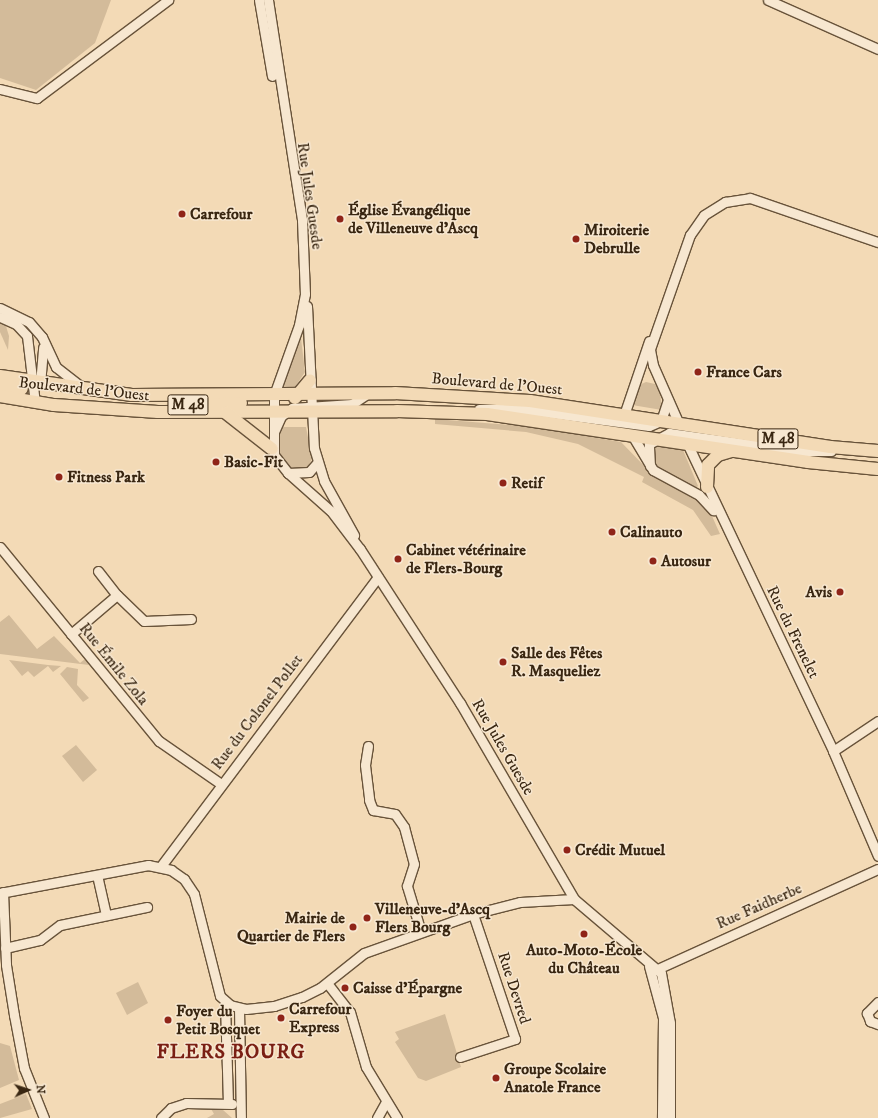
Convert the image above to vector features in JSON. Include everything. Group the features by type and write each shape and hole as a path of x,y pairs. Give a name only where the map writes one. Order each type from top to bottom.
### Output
{"main road":[{"name":"Boulevard de l'Ouest","path":"0,376 34,385 86,391 186,396 273,404 284,412 307,402 367,394 488,398 625,419 661,421 683,434 736,451 878,469"},
{"path":"307,402 310,380"},
{"path":"0,385 34,385"},
{"name":"Boulevard de l'Ouest","path":"0,396 35,403 103,410 226,413 273,404"},
{"name":"Boulevard de l'Ouest","path":"307,402 505,416 655,438 683,434 875,451"},
{"name":"M 48","path":"103,410 134,405 273,404 307,402"},
{"path":"226,413 272,449"},
{"path":"625,419 632,435"},
{"path":"707,487 705,473 711,462 721,454 736,451"}],"street":[{"path":"0,89 37,98 168,0"},
{"name":"Rue Jules Guesde","path":"258,0 285,126 303,229 310,380"},
{"name":"Rue Jules Guesde","path":"268,0 285,126"},
{"path":"770,0 878,49"},
{"path":"625,419 654,331 691,233 704,215 725,202 750,198 770,203 878,242"},
{"name":"Rue Jules Guesde","path":"305,294 299,325 273,404 272,449 288,473 331,511 360,549 460,703 574,899 632,947 655,970 664,984 670,1023 670,1118"},
{"path":"0,308 20,315 36,329"},
{"path":"0,317 16,324 26,336 34,385 35,403"},
{"name":"Boulevard de l'Ouest","path":"34,385 43,350 36,329"},
{"name":"Boulevard de l'Ouest","path":"36,329 56,367 86,391"},
{"name":"Rue du Frenelet","path":"654,331 651,360 724,527 833,751 878,856"},
{"path":"661,421 668,404 666,395"},
{"name":"Rue Jules Guesde","path":"307,402 318,462 360,549"},
{"name":"Boulevard de l'Ouest","path":"436,411 511,408 625,419"},
{"path":"272,449 276,425 284,412"},
{"name":"Rue du Frenelet","path":"632,435 650,466 660,476 702,498 724,527"},
{"path":"650,466 647,451 655,438"},
{"path":"288,473 310,472 318,462"},
{"name":"Rue Émile Zola","path":"0,547 159,741 220,784"},
{"path":"98,571 118,595 144,621 191,619"},
{"name":"Rue du Colonel Pollet","path":"161,866 220,784 378,577"},
{"path":"71,634 118,595"},
{"path":"833,751 878,721"},
{"path":"368,746 365,765 370,804 376,811 395,814 404,827 414,862 407,886 421,932"},
{"path":"44,1118 22,1062 5,948 2,893 97,875 161,866 181,876 192,891 215,984 225,1002 228,1102 241,1116"},
{"name":"Rue Faidherbe","path":"655,970 878,869"},
{"path":"97,875 106,915"},
{"path":"225,1002 239,1008 279,1005 327,983 364,953 421,932 473,914 520,902 574,899"},
{"path":"5,948 40,940 60,925 146,907"},
{"name":"Rue Devred","path":"460,1057 514,1039 473,914"},
{"name":"Rue Jules Guesde","path":"655,970 663,1018 662,1118"},
{"path":"327,983 350,1012 366,1067 397,1118"},
{"path":"878,1002 867,1013 870,1021 878,1024"},
{"path":"239,1008 241,1116"},
{"path":"161,1118 171,1108 186,1103 228,1102"},
{"path":"377,1118 386,1102"}],"shaded area":[{"path":"0,0 111,0 95,43 36,90 0,78"},
{"path":"0,322 5,323 9,336 8,350 0,332"},
{"path":"301,338 305,372 295,387 283,388"},
{"path":"646,382 655,384 660,392 662,410 632,405 637,386"},
{"path":"435,419 535,427 621,442 655,477 708,507 720,534 711,536 693,510 642,482 644,477 578,444 526,432 435,424"},
{"path":"278,427 306,427 312,459 307,468 293,470 285,463 277,450"},
{"path":"656,446 683,450 698,486 694,489 661,473 654,464 653,452"},
{"path":"9,615 37,649 54,636 80,663 85,659 89,665 0,654 0,622"},
{"path":"9,660 61,666 53,672 48,666 34,677 28,671 22,676"},
{"path":"67,667 78,669 77,685 89,698 83,702 60,674"},
{"path":"76,745 97,770 83,782 62,756"},
{"path":"138,982 148,1003 127,1015 116,993"},
{"path":"445,1014 461,1067 426,1081 418,1078 395,1042 399,1039 395,1032"},
{"path":"0,1043 10,1046 19,1080 0,1088"},
{"path":"26,1094 32,1109 0,1118 0,1104"},
{"path":"210,1107 223,1110 232,1118 207,1118 214,1114"}],"place":[{"name":"Carrefour","path":"182,214"},
{"name":"Église Évangélique de Villeneuve d'Ascq","path":"340,219"},
{"name":"Miroiterie Debrulle","path":"576,239"},
{"name":"France Cars","path":"698,372"},
{"name":"Basic-Fit","path":"216,462"},
{"name":"Fitness Park","path":"59,477"},
{"name":"Retif","path":"503,483"},
{"name":"Calinauto","path":"612,532"},
{"name":"Cabinet vétérinaire de Flers-Bourg","path":"398,559"},
{"name":"Autosur","path":"653,561"},
{"name":"Avis","path":"840,592"},
{"name":"Salle des Fêtes R. Masqueliez","path":"503,662"},
{"name":"Crédit Mutuel","path":"567,850"},
{"name":"Villeneuve-d'Ascq Flers Bourg","path":"367,918"},
{"name":"Mairie de Quartier de Flers","path":"353,927"},
{"name":"Auto-Moto-École du Château","path":"584,934"},
{"name":"Caisse d'Épargne","path":"345,988"},
{"name":"Carrefour Express","path":"281,1018"},
{"name":"Foyer du Petit Bosquet","path":"168,1020"},
{"name":"Groupe Scolaire Anatole France","path":"496,1078"}],"district":[{"name":"FLERS BOURG","path":"231,1052"}]}
